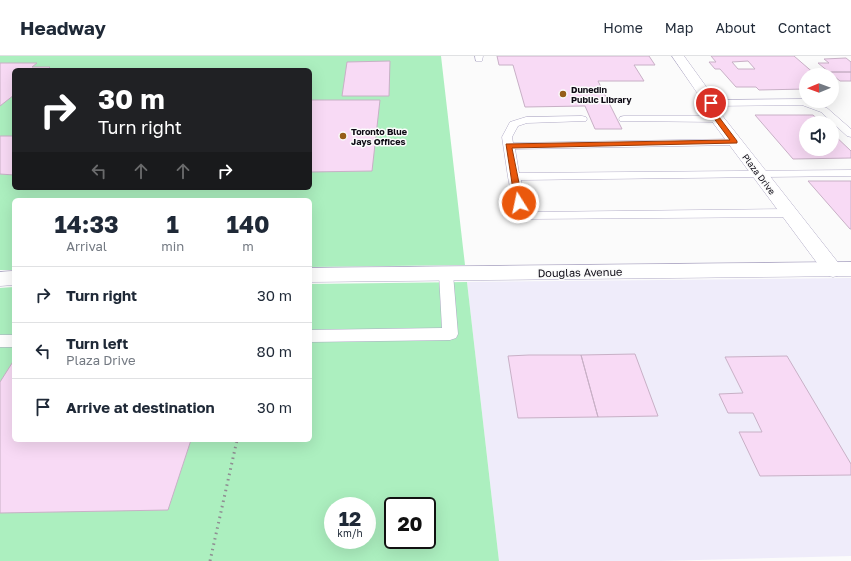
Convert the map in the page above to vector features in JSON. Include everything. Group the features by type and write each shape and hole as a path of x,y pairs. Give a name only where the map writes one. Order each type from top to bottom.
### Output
{"street":[{"name":"Plaza Drive","path":"678,56 711,103 710,109 717,119 788,213 842,270"},
{"name":"Douglas Avenue","path":"312,275 842,270"},
{"path":"0,279 12,278"}],"lane":[{"path":"711,103 803,102 824,110 851,134"},
{"path":"624,119 717,119"},
{"path":"582,120 526,120 514,124 507,136 519,203 531,216 788,213"},
{"path":"509,146 735,142"},
{"path":"514,177 851,173"},
{"path":"312,336 450,334 446,274"},
{"path":"0,341 12,341"}],"path":[{"path":"210,561 237,442"}],"shaded area":[{"path":"851,278 851,556 660,561 499,561 467,282"}],"green space":[{"path":"0,56 441,56 465,265 312,267 312,198 12,198 12,270 0,270"},
{"path":"467,282 499,561 0,561 0,288 12,287 12,442 312,442 312,284"}],"building":[{"name":"Dunedin Public Library","path":"497,56 649,56 655,65 634,65 644,81 598,81 622,129 595,129 585,106 525,107 513,65 499,65"},
{"path":"711,56 794,56 808,68 799,68 799,89 759,90 756,87 736,87 720,69 715,69 709,62 716,62","holes":["748,61 755,69 738,69 732,62"]},
{"path":"846,58 851,62 851,72 839,72 839,68 824,68 818,63 829,63 824,59"},
{"path":"390,61 389,96 342,96 347,62"},
{"path":"0,63 37,63 32,67 50,67 12,68 12,97 0,106"},
{"path":"839,72 851,72 851,81 840,81"},
{"name":"Toronto Blue Jays Offices","path":"312,100 380,100 372,171 312,172"},
{"path":"755,115 814,116 799,116 799,156 839,156 839,140 851,151 851,158 793,159"},
{"path":"0,136 12,136 12,175 0,174"},
{"path":"808,181 851,181 851,229 850,229"},
{"path":"635,354 658,416 598,417 581,355"},
{"path":"581,355 598,417 518,418 508,356"},
{"path":"787,356 851,464 851,475 760,476 739,432 762,432 753,413 728,413 719,394 743,393 725,357"},
{"path":"12,363 12,442 190,442 168,510 0,513 0,382"}],"place":[{"name":"Dunedin Public Library","path":"563,94"},
{"name":"Toronto Blue Jays Offices","path":"343,136"}],"route":[{"path":"519,203 509,146 735,142 710,109 711,103"}]}
